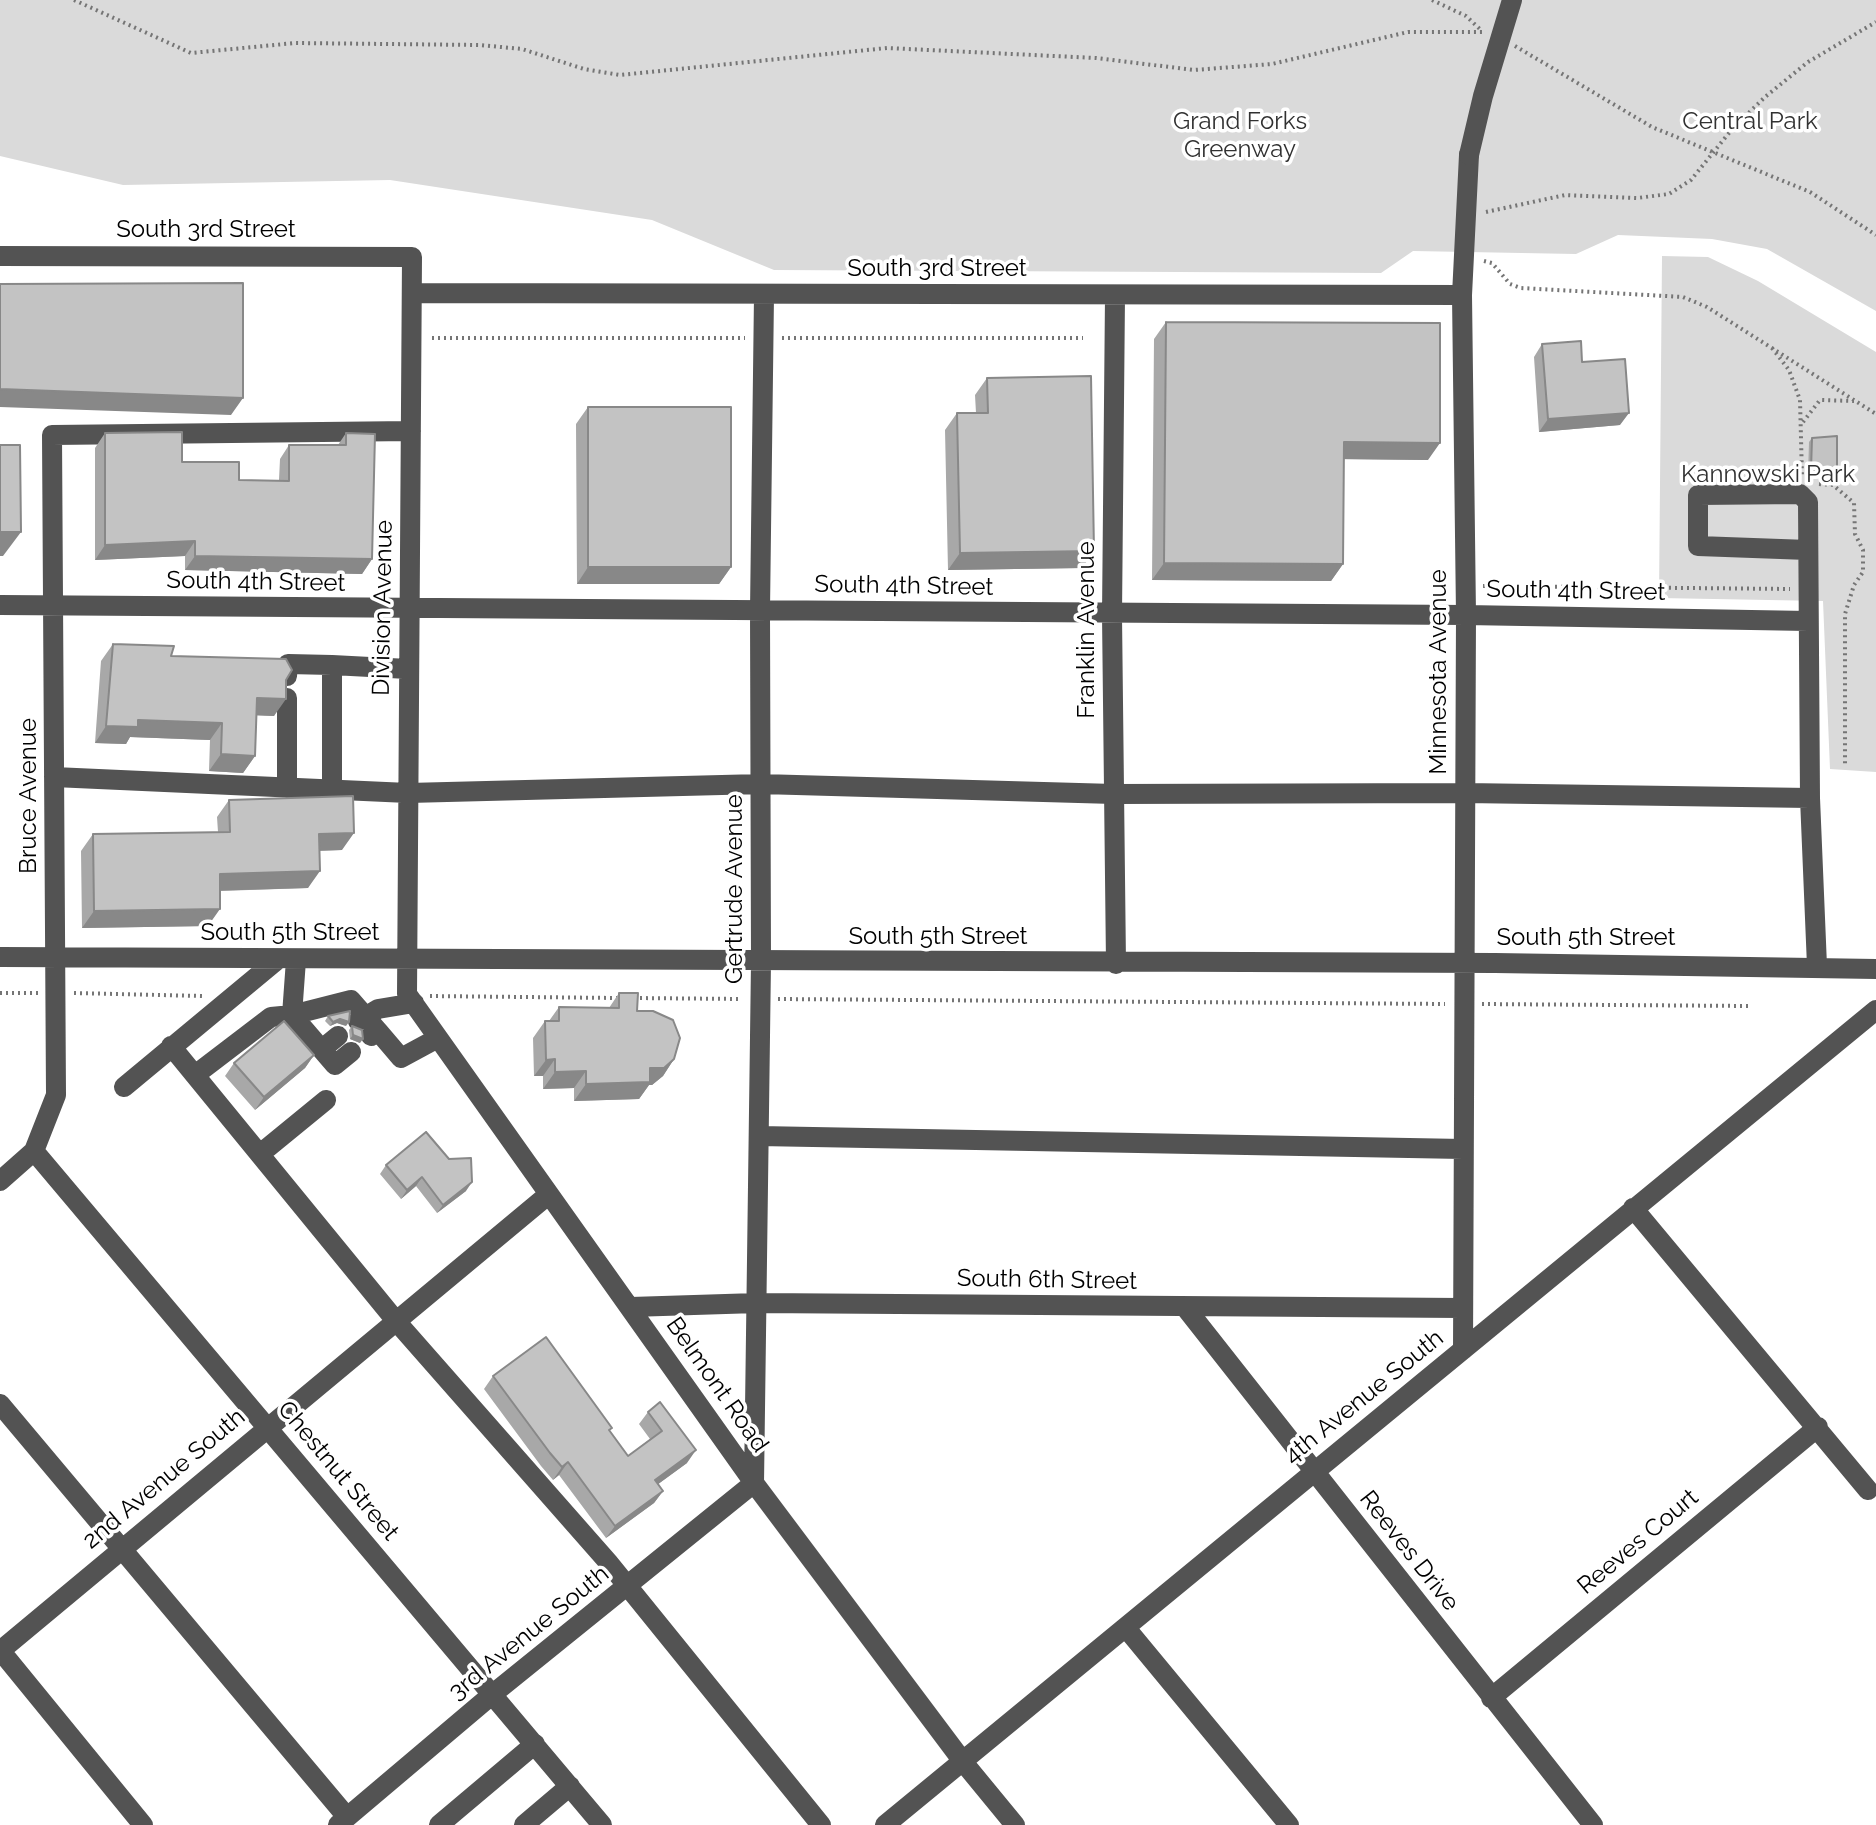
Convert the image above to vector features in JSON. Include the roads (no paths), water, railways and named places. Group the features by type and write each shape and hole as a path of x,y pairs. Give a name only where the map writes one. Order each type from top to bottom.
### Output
{"street":[{"name":"Minnesota Avenue","path":"1463,1350 1466,615 1462,260 1469,155 1512,0"},
{"name":"South 3rd Street","path":"0,256 412,257"},
{"name":"Division Avenue","path":"407,960 412,257"},
{"name":"South 3rd Street","path":"413,293 1462,295"},
{"name":"Gertrude Avenue","path":"754,1483 761,999 760,610 764,295"},
{"name":"Franklin Avenue","path":"1115,296 1112,615 1116,964"},
{"name":"Bruce Avenue","path":"34,1151 56,1095 52,435 411,431"},
{"path":"1808,550 1698,546 1698,495 1800,494 1808,502 1810,798 1817,966"},
{"name":"South 4th Street","path":"0,605 1112,615 1466,615 1808,621"},
{"path":"287,676 288,664 408,669"},
{"path":"332,665 332,790"},
{"path":"287,698 287,788"},
{"path":"54,777 408,793 761,784 1114,794 1465,793 1810,798"},
{"name":"South 5th Street","path":"0,957 1116,964 1464,963 1876,969"},
{"path":"124,1087 232,996 286,960 292,1015 335,1065 345,1044"},
{"path":"368,1026 378,1009 411,999 407,960"},
{"name":"Belmont Road","path":"411,999 754,1483 964,1763 1015,1825"},
{"path":"195,1075 271,1017 292,1015 351,1000 368,1026 401,1058 438,1038"},
{"name":"4th Avenue South","path":"885,1825 1876,1010"},
{"path":"215,1011 239,1039"},
{"path":"171,1046 396,1321 627,1587 821,1825"},
{"path":"260,1154 326,1100"},
{"path":"759,1136 1463,1149"},
{"path":"0,1181 34,1151"},
{"name":"Chestnut Street","path":"34,1151 494,1693 570,1786 594,1822"},
{"name":"2nd Avenue South","path":"0,1651 548,1195"},
{"path":"1633,1208 1868,1490"},
{"name":"South 6th Street","path":"631,1307 757,1303 1462,1308"},
{"name":"Reeves Drive","path":"1185,1307 1593,1825"},
{"path":"0,1404 124,1547 342,1821"},
{"name":"Reeves Court","path":"1491,1698 1818,1427"},
{"name":"3rd Avenue South","path":"342,1821 494,1693 754,1483"},
{"path":"1126,1628 1289,1825"},
{"path":"0,1651 143,1825"},
{"path":"439,1825 535,1744"},
{"path":"524,1825 570,1786"}],"park label":[{"name":"Central Park","path":"1750,122"},
{"name":"Grand Forks Greenway","path":"1240,136"},
{"name":"Kannowski Park","path":"1768,475"}]}
